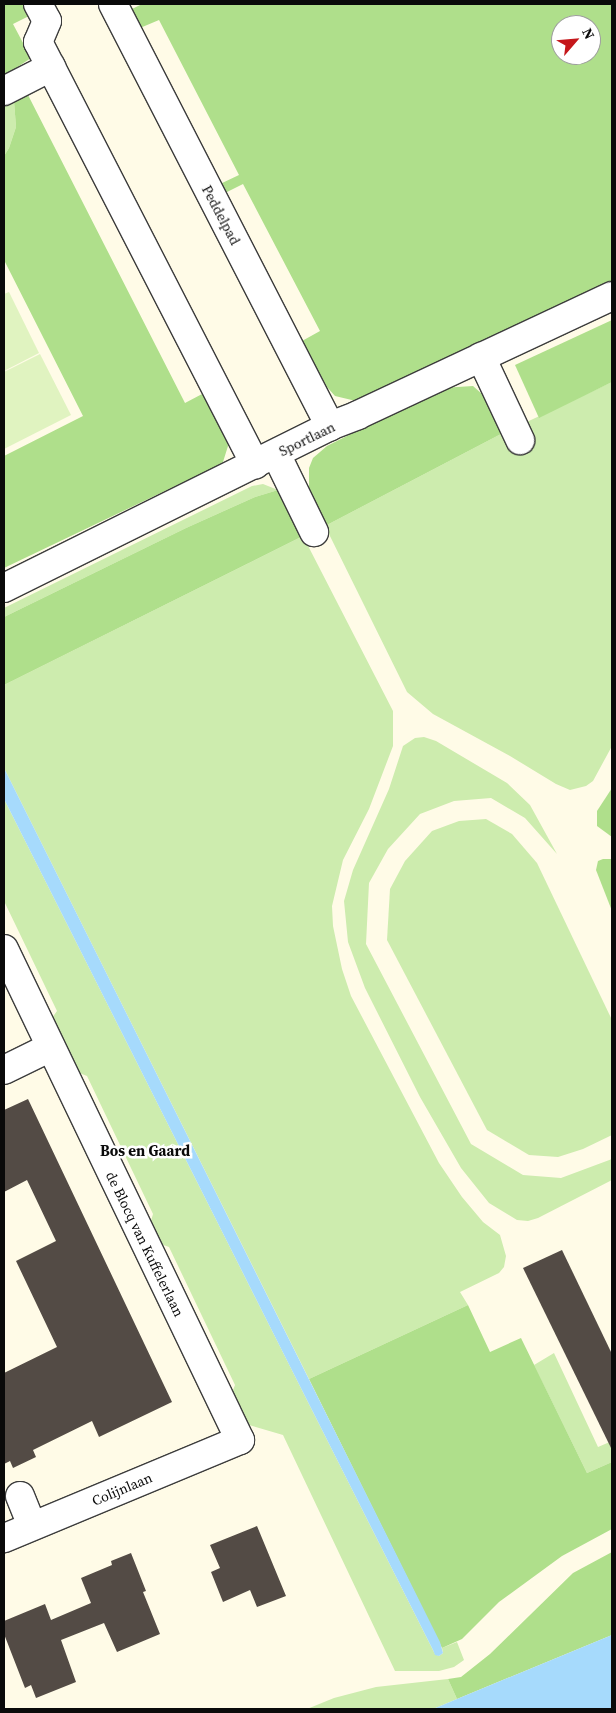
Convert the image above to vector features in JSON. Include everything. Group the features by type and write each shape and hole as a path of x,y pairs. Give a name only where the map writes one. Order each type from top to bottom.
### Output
{"street":[{"path":"38,4 47,22 38,42 51,67 265,459 314,532"},
{"name":"Peddelpad","path":"113,4 330,426"},
{"path":"4,91 51,67"},
{"name":"Sportlaan","path":"4,588 330,426 358,415 612,296"},
{"path":"481,357 520,440"},
{"name":"de Blocq van Kuffelerlaan","path":"4,949 240,1440"},
{"path":"4,1070 51,1047"},
{"name":"Colijnlaan","path":"4,1538 240,1440"},
{"path":"20,1496 32,1526"}],"green space":[{"path":"4,4 25,4 31,15 13,24 31,58 4,76"},
{"path":"142,4 612,4 612,286 356,401 335,396 327,387 302,341 320,331 243,184 225,193 220,184 239,175 159,20 140,28 130,10"},
{"path":"28,95 185,403 204,393 227,438 228,446 223,462 213,468 4,568 4,456 83,416 4,260 4,156 9,148 16,127 14,101"},
{"path":"14,101 16,127 9,148 4,156 4,107"},
{"path":"9,292 39,353 4,371 4,294"},
{"path":"612,320 612,382 539,418 515,365"},
{"path":"40,354 71,415 4,449 4,372"},
{"path":"612,382 612,746 593,781 586,786 570,790 556,784 510,756 433,714 407,692 325,526 501,434"},
{"path":"473,386 482,394 501,434 325,526 309,491 309,468 313,458 327,446 442,388"},
{"path":"263,484 278,490 255,497 186,528 4,617 4,608 252,486"},
{"path":"278,490 303,536 4,685 4,617 186,528 255,497"},
{"path":"303,536 393,711 393,746 369,809 343,860 332,906 333,926 342,969 351,996 439,1163 462,1197 483,1222 500,1235 506,1256 504,1267 499,1273 460,1292 468,1305 309,1379 4,768 4,685"},
{"path":"424,737 436,741 507,783 530,805 557,854 525,818 491,798 454,801 420,814 388,849 369,883 366,944 471,1144 523,1175 561,1178 612,1159 612,1180 538,1218 528,1221 517,1220 489,1203 461,1168 420,1097 365,988 348,942 344,901 353,870 389,789 403,746 415,738"},
{"path":"612,788 612,837 597,826 597,811"},
{"path":"4,799 435,1654 439,1656 443,1653 442,1648 457,1642 464,1660 454,1667 439,1671 395,1671 283,1435 242,1423 230,1398 235,1385 169,1247 155,1242 149,1228 153,1214 87,1076 72,1070 49,1022 57,1011 4,901"},
{"path":"486,819 512,834 537,863 612,1020 612,1135 583,1149 558,1157 529,1155 487,1130 387,940 390,889 405,861 432,831 459,821"},
{"path":"612,859 612,911 596,870 598,861"},
{"path":"468,1305 490,1352 521,1338 587,1473 612,1462 612,1529 562,1556 499,1602 462,1639 442,1648 309,1379"},
{"path":"554,1353 598,1447 612,1441 612,1462 587,1473 534,1365"},
{"path":"612,1552 612,1635 457,1699 448,1679 461,1677 490,1654 573,1573"},
{"path":"448,1679 457,1699 433,1709 307,1709 334,1698 376,1687"}],"water":[{"path":"4,768 440,1642 443,1653 439,1656 435,1655 4,799"},
{"path":"612,1635 612,1709 433,1709 457,1699"}],"building":[{"path":"28,1099 172,1402 99,1437 92,1421 33,1450 36,1457 13,1468 10,1461 4,1464 4,1373 57,1347 16,1261 56,1241 27,1180 4,1192 4,1110"},
{"path":"562,1250 612,1354 612,1450 523,1268"},
{"path":"257,1526 286,1596 257,1607 250,1590 223,1602 211,1572 220,1568 210,1545"},
{"path":"131,1553 146,1591 143,1592 160,1634 117,1652 104,1623 61,1640 76,1682 36,1698 31,1685 25,1688 4,1634 4,1621 45,1604 51,1620 91,1603 81,1578 112,1565 111,1561"}],"district":[{"name":"Bos en Gaard","path":"145,1151"}]}
